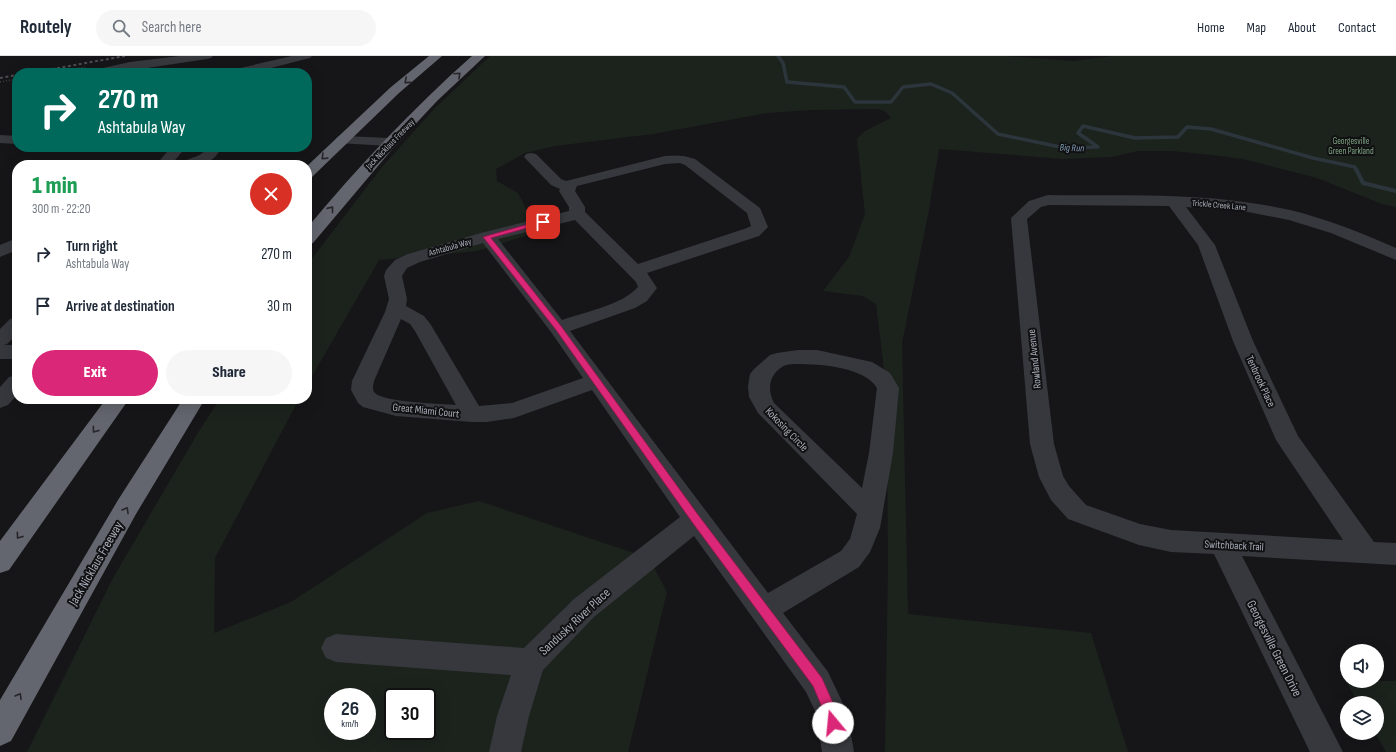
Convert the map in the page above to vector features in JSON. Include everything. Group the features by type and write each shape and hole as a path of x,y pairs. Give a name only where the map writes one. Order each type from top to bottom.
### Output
{"highway":[{"path":"312,169 395,90 436,56"},
{"name":"Jack Nicklaus Freeway","path":"312,233 337,201 390,142 479,56"},
{"path":"0,562 114,404"},
{"name":"Jack Nicklaus Freeway","path":"0,730 127,507 191,404"}],"street":[{"path":"116,68 207,56"},
{"path":"257,68 306,56"},
{"path":"0,139 12,140"},
{"path":"342,140 390,142"},
{"path":"167,160 175,152"},
{"path":"199,160 212,152"},
{"path":"531,157 556,182 568,187"},
{"path":"558,328 628,304 640,297 648,288 644,280 635,271 582,217 577,214 577,207 567,191 568,187 572,183 665,160 681,159 690,162 754,211 760,227 753,232 635,271"},
{"name":"Trickle Creek Lane","path":"1034,204 1048,200 1174,202 1231,206 1277,212 1331,227 1396,255"},
{"name":"Tenbrook Place","path":"1174,202 1206,245 1243,341 1288,440 1366,552"},
{"name":"Rowland Avenue","path":"1034,204 1019,218 1042,444 1051,476 1060,493 1077,512"},
{"name":"Ashtabula Way","path":"394,270 401,264 414,258 487,237 577,214"},
{"path":"487,237 558,328 595,381 817,682 830,712 838,752"},
{"path":"0,252 12,246"},
{"name":"Great Miami Court","path":"394,270 393,276 398,299 396,309 363,381 362,390 366,398 371,402 396,408 487,414 514,410 595,381"},
{"path":"396,309 417,320 424,329 472,414"},
{"path":"0,340 12,329"},
{"path":"0,352 12,352"},
{"name":"Kokosing Circle","path":"764,610 850,559 861,544 867,528 870,512 881,453 888,388 882,378 865,367 817,357 798,357 777,360 761,374 759,386 760,397 766,408 870,512"},
{"path":"0,400 12,387"},
{"name":"Switchback Trail","path":"1077,512 1139,534 1171,541 1396,554"},
{"name":"Sandusky River Place","path":"336,648 530,662 584,608 696,519"},
{"name":"Georgesville Green Drive","path":"1223,545 1327,752"},
{"path":"505,752 513,716 530,662"}],"path":[{"path":"0,82 12,80"}],"green space":[{"name":"Georgesville Green Parkland","path":"490,56 1005,56 1074,61 1113,56 1396,56 1396,207 1382,204 1317,178 1243,159 1212,155 1172,151 1138,151 1111,157 1063,159 939,149 928,215 902,343 908,614 1091,633 1128,752 885,752 888,566 887,393 876,304 863,296 823,291 849,257 865,214 857,139 865,131 891,118 886,112 878,109 810,110 767,113 653,134 555,146 525,153 496,169 497,181 518,193 534,224 525,236 477,251 379,260 312,376 312,258 382,167 435,108"},
{"path":"217,404 296,404 215,558 214,633 291,602 427,513 479,501 649,558 667,592 628,752 27,752 113,578 199,431"},
{"path":"1384,681 1396,681 1396,752 1386,752 1379,740 1384,740 1384,696 1354,696 1350,688 1384,688"}],"waterway":[{"name":"Big Run","path":"778,56 783,63 787,82 844,87 855,102 891,102 903,87 931,84 952,93 998,134 1065,148 1098,147 1078,133 1083,126 1135,138 1178,137 1187,127 1211,129 1313,158 1355,167 1356,170"},
{"name":"Big Run","path":"1356,169 1363,183 1396,191"}],"railway":[{"path":"58,68 125,56"},
{"path":"0,78 12,76"}],"route":[{"path":"543,222 487,237 558,328 595,381 817,682 830,712 833,723"}]}
